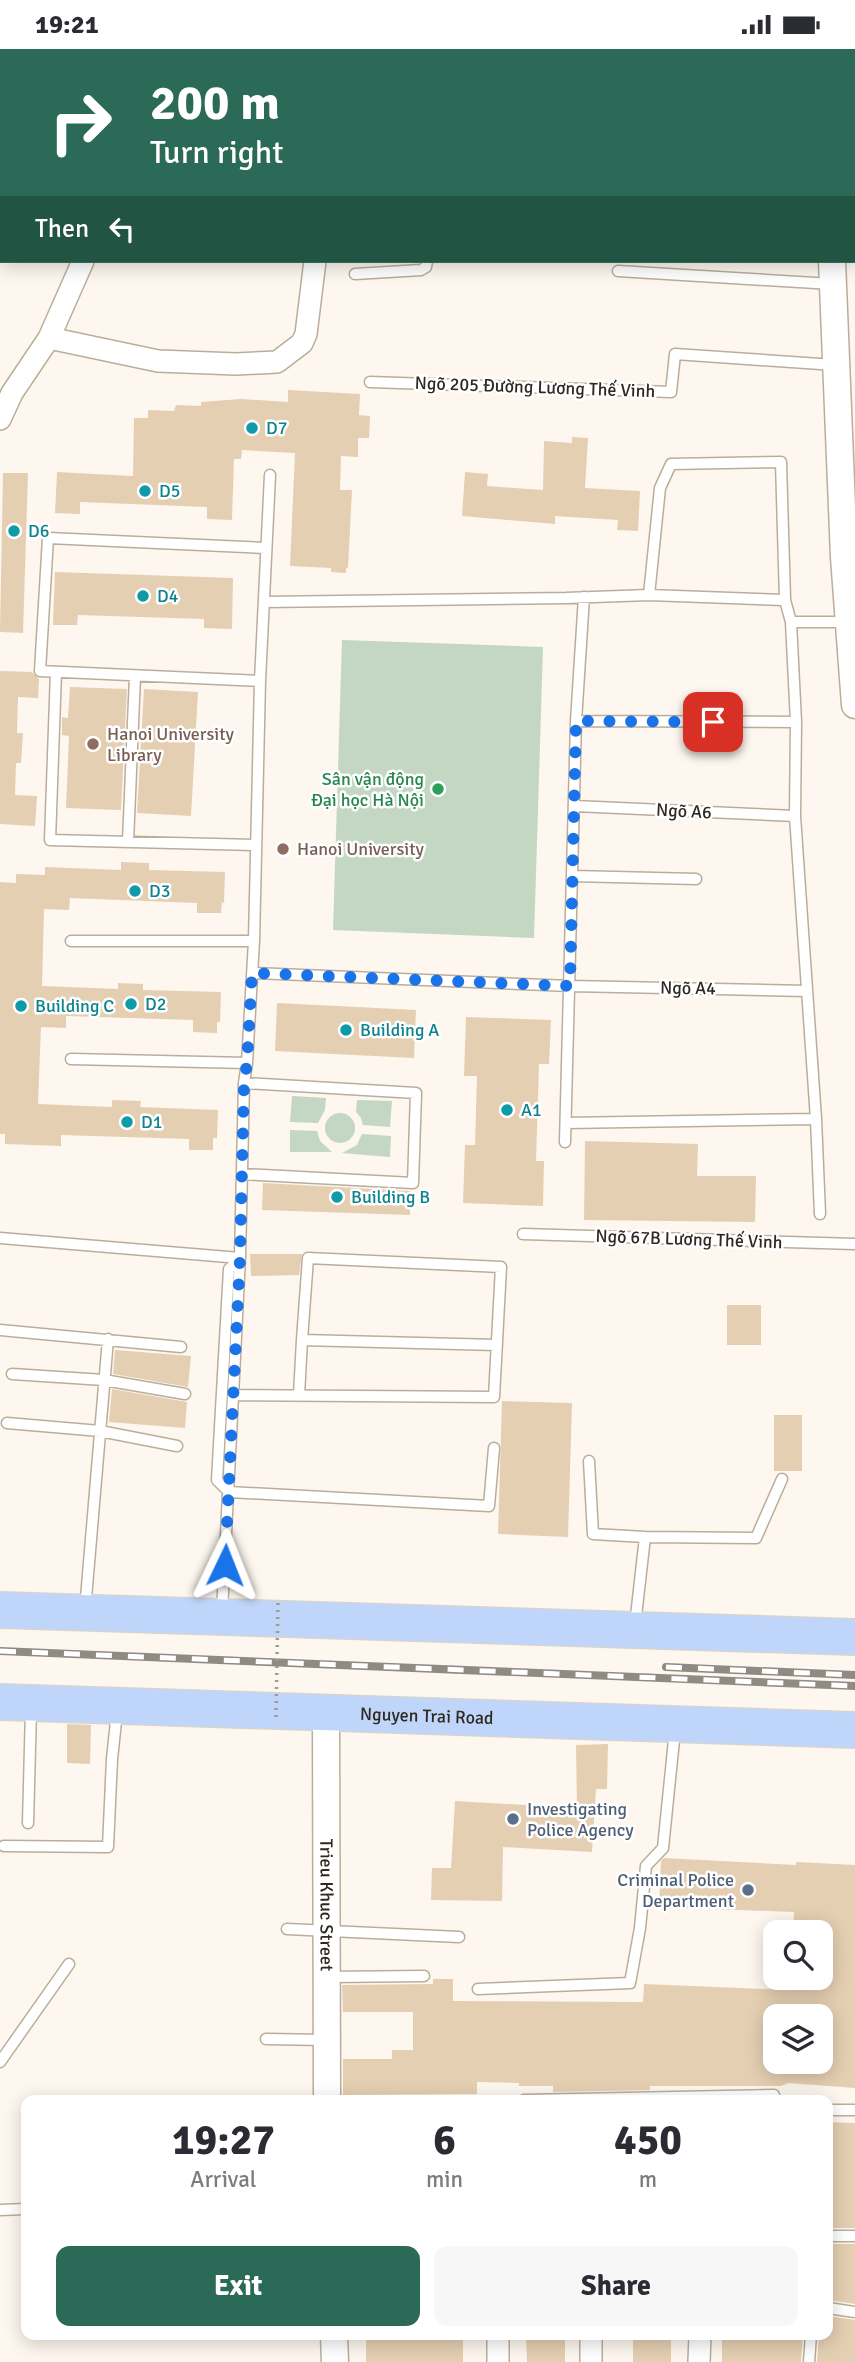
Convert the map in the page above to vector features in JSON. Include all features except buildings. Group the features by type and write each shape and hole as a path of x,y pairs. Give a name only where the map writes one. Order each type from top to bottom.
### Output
{"highway":[{"path":"0,1610 855,1637"},
{"name":"Nguyen Trai Road","path":"16,1702 855,1730"}],"street":[{"path":"0,419 12,393 49,338 82,263"},
{"path":"49,338 158,361 236,364 277,362 302,343 306,334 315,263"},
{"path":"832,272 835,365 850,557 849,622 855,705"},
{"name":"Trieu Khuc Street","path":"326,1713 327,2095"},
{"path":"334,2340 335,2362"},
{"path":"498,2340 498,2362"},
{"path":"591,2340 591,2362"},
{"path":"699,2362 700,2340"}],"lane":[{"path":"355,274 421,270 427,263"},
{"path":"618,271 832,272"},
{"name":"Ngõ 205 Đường Lương Thế Vinh","path":"370,382 671,391 676,354 835,365"},
{"path":"649,595 660,488 671,464 781,462 785,600 791,622 796,722 795,816 820,1214"},
{"path":"222,1617 240,1258 244,1083 254,941 260,681 270,475"},
{"path":"260,681 40,671 48,538 266,548"},
{"path":"264,602 649,595 785,600"},
{"path":"565,1142 573,806 584,597"},
{"path":"791,622 849,622"},
{"path":"56,672 50,840 255,845"},
{"path":"128,842 135,676"},
{"path":"576,721 796,722"},
{"name":"Ngõ A6","path":"573,806 795,816"},
{"path":"573,876 696,879"},
{"path":"71,941 254,941"},
{"name":"Ngõ A4","path":"252,973 570,986 806,991"},
{"path":"71,1059 247,1063"},
{"path":"242,1174 413,1183 415,1093 244,1083"},
{"path":"566,1123 816,1119"},
{"name":"Ngõ 67B Lương Thế Vinh","path":"523,1234 855,1244"},
{"path":"0,1238 240,1258"},
{"path":"240,1258 229,1269 217,1480 229,1492 489,1506 494,1448"},
{"path":"233,1395 494,1397 501,1267 308,1258 299,1395"},
{"path":"0,1330 181,1347"},
{"path":"85,1612 108,1339"},
{"path":"302,1340 497,1345"},
{"path":"12,1374 104,1380 185,1394"},
{"path":"7,1423 100,1431 177,1446"},
{"path":"589,1461 593,1534 756,1538 782,1479"},
{"path":"634,1630 645,1537"},
{"path":"16,1702 28,1823"},
{"path":"4,1846 108,1847 117,1706"},
{"path":"478,1989 630,1983 640,1928 646,1866 663,1848 675,1724"},
{"path":"287,1929 459,1937"},
{"path":"0,2062 69,1964"},
{"path":"328,1977 424,1976"},
{"path":"266,2039 326,2040"},
{"path":"833,2110 855,2110"},
{"path":"0,2210 21,2209"},
{"path":"833,2236 855,2236"},
{"path":"833,2309 855,2312"},
{"path":"810,2362 811,2340"}],"path":[{"path":"275,1717 278,1599"}],"green space":[{"name":"Sân vận động Đại học Hà Nội","path":"342,640 543,647 534,938 333,930"},
{"path":"292,1096 326,1098 325,1110 318,1123 290,1122"},
{"path":"357,1100 392,1101 390,1127 363,1125 356,1112"},
{"path":"340,1113 351,1117 355,1128 351,1139 340,1143 329,1139 325,1128 329,1117"},
{"path":"290,1130 317,1131 320,1141 332,1152 290,1152"},
{"path":"362,1134 391,1136 390,1157 342,1153 357,1145"}],"railway":[{"path":"0,1651 855,1686"},
{"path":"666,1667 855,1675"}],"place":[{"name":"D7","path":"252,428"},
{"name":"D5","path":"145,491"},
{"name":"D6","path":"14,531"},
{"name":"D4","path":"143,596"},
{"name":"Hanoi University Library","path":"93,744"},
{"name":"Sân vận động Đại học Hà Nội","path":"438,789"},
{"name":"Hanoi University","path":"283,849"},
{"name":"D3","path":"135,891"},
{"name":"D2","path":"131,1004"},
{"name":"Building C","path":"21,1006"},
{"name":"Building A","path":"346,1030"},
{"name":"A1","path":"507,1110"},
{"name":"D1","path":"127,1122"},
{"name":"Building B","path":"337,1197"},
{"name":"Investigating Police Agency","path":"513,1819"},
{"name":"Criminal Police Department","path":"748,1890"}],"route":[{"path":"225,1565 240,1258 244,1083 252,973 570,986 576,721 713,722"}]}
